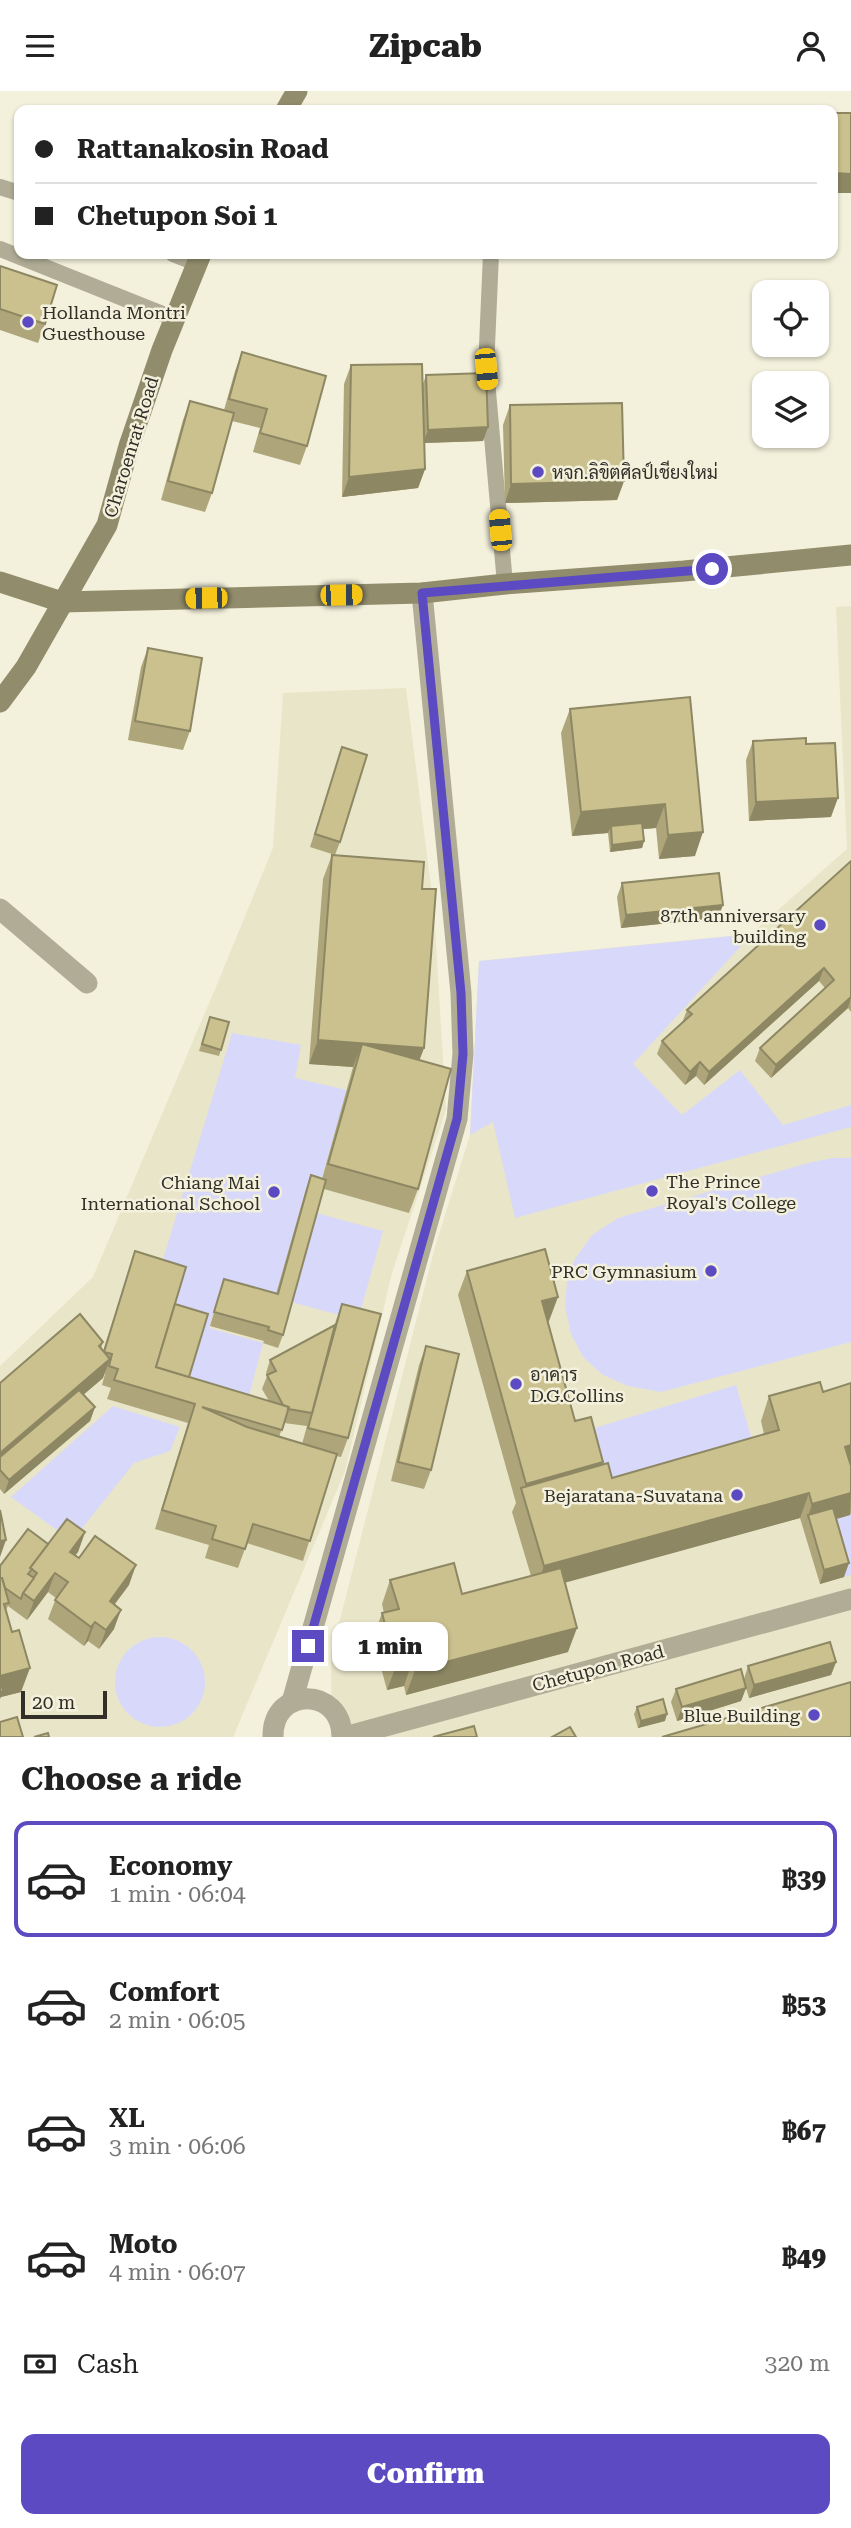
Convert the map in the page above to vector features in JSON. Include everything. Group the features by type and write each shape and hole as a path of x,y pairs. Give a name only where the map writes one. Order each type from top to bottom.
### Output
{"street":[{"name":"Charoenrat Road","path":"0,702 26,667 107,525 129,446 198,259"},
{"path":"0,582 62,601 422,593 851,555"},
{"path":"292,1702 457,1119 463,1054 461,993 422,593"},
{"path":"0,909 87,983"},
{"name":"Chetupon Road","path":"344,1737 851,1599"},
{"path":"273,1737 274,1723 279,1714 292,1702 309,1698 330,1707 338,1716 344,1737"}],"lane":[{"path":"25,259 175,319"},
{"path":"491,259 486,369 505,584"}],"shaded area":[{"name":"The Prince Royal's College","path":"851,606 851,1737 332,1737 331,1655 435,1247 470,1135 479,961 751,934 847,849 836,607"},
{"name":"Chiang Mai International School","path":"406,688 434,911 446,1110 392,1273 345,1471 233,1737 0,1737 0,1366 93,1277 218,982 273,848 283,693"},
{"path":"752,934 633,1064 682,1115 740,1070 783,1125 851,1105 851,1127 515,1218 493,1122 470,1135 479,961"},
{"path":"232,1033 301,1045 295,1078 347,1090 319,1188 306,1189 273,1308 219,1293 209,1328 263,1343 244,1415 183,1396 170,1317 157,1279"},
{"name":"PRC Gymnasium","path":"833,1158 851,1158 851,1342 661,1392 628,1386 603,1375 583,1357 571,1334 565,1306 567,1282 575,1259 592,1235 618,1218"},
{"path":"316,1213 383,1231 358,1320 291,1302"},
{"path":"736,1385 756,1453 611,1496 591,1429"},
{"path":"113,1406 180,1427 170,1451 134,1463 72,1541 11,1497"},
{"path":"851,1471 851,1575 844,1577 828,1521"},
{"path":"160,1637 177,1640 192,1650 202,1665 205,1682 202,1699 192,1714 177,1724 160,1727 143,1724 128,1714 118,1699 115,1682 118,1665 128,1650 143,1640"}],"building":[{"path":"838,113 851,113 851,174 838,173"},
{"path":"0,266 57,285 45,324 0,309"},
{"path":"242,352 326,376 307,446 260,433 267,409 229,399"},
{"path":"422,364 425,469 349,477 351,365"},
{"path":"486,373 488,427 428,430 426,375"},
{"path":"190,401 234,413 212,493 168,481"},
{"path":"622,403 624,481 511,484 510,405"},
{"path":"148,648 202,658 190,731 135,721"},
{"path":"690,697 703,832 668,835 665,804 581,812 570,709"},
{"path":"806,738 806,744 835,743 838,798 756,802 753,741"},
{"path":"342,747 367,755 340,842 315,834"},
{"path":"642,823 644,841 612,845 611,826"},
{"path":"332,855 424,862 422,889 436,889 424,1048 318,1040"},
{"name":"87th anniversary building","path":"851,861 851,997 776,1065 760,1048 834,980 824,968 709,1072 700,1062 690,1072 662,1041 692,1014 687,1010"},
{"path":"719,873 723,905 626,915 622,883"},
{"path":"210,1017 229,1022 221,1050 202,1044"},
{"path":"362,1044 451,1069 418,1189 328,1164"},
{"path":"311,1175 326,1180 283,1335 268,1330 269,1327 214,1312 224,1279 278,1294"},
{"name":"อาคาร D.G.Collins","path":"545,1249 558,1297 542,1301 575,1421 591,1417 603,1462 526,1484 467,1271"},
{"path":"135,1251 186,1267 156,1367 289,1407 282,1430 202,1407 247,1427 337,1454 310,1541 253,1524 245,1549 212,1539 216,1526 162,1510 195,1404 114,1380 118,1369 109,1366 112,1354 104,1352"},
{"path":"175,1304 208,1314 189,1377 156,1367"},
{"path":"342,1304 381,1314 348,1438 308,1428"},
{"path":"80,1314 103,1342 99,1346 110,1359 0,1453 0,1383"},
{"path":"335,1325 312,1413 288,1409 289,1407 283,1405 267,1375 276,1371 270,1360"},
{"path":"426,1346 459,1354 431,1470 398,1462"},
{"name":"Bejaratana-Suvatana","path":"820,1382 823,1392 851,1383 851,1445 845,1447 851,1466 851,1493 812,1504 809,1493 544,1566 521,1488 608,1463 612,1478 779,1430 769,1396"},
{"path":"79,1390 95,1407 9,1480 0,1470 0,1457"},
{"path":"833,1508 849,1563 824,1570 808,1515"},
{"path":"0,1510 6,1540 0,1541"},
{"path":"67,1519 85,1532 70,1552 79,1558 95,1536 136,1565 110,1601 121,1610 106,1630 95,1622 91,1627 55,1600 68,1582 55,1573 34,1601 23,1593 37,1573 30,1568"},
{"path":"28,1529 48,1544 30,1568 32,1569 28,1574 34,1578 21,1599 5,1588 0,1578 0,1566"},
{"path":"454,1563 462,1594 561,1568 577,1628 415,1670 412,1662 396,1666 382,1613 399,1609 390,1580"},
{"path":"0,1578 9,1603 4,1604 12,1632 19,1630 30,1668 0,1676"},
{"path":"830,1642 836,1662 754,1685 748,1666"},
{"path":"741,1669 746,1688 682,1707 676,1689"},
{"name":"Blue Building","path":"851,1682 851,1737 662,1737"},
{"path":"663,1699 667,1714 641,1721 637,1707"},
{"path":"17,1717 23,1737 0,1737 0,1722"},
{"path":"474,1726 477,1737 433,1737"},
{"path":"570,1727 576,1737 552,1737"}],"place":[{"name":"Hollanda Montri Guesthouse","path":"28,322"},
{"name":"หจก.ลิขิตศิลป์เชียงใหม่","path":"538,472"},
{"name":"87th anniversary building","path":"820,925"},
{"name":"The Prince Royal's College","path":"652,1191"},
{"name":"Chiang Mai International School","path":"274,1192"},
{"name":"PRC Gymnasium","path":"711,1271"},
{"name":"อาคาร D.G.Collins","path":"516,1384"},
{"name":"Bejaratana-Suvatana","path":"737,1495"},
{"name":"Blue Building","path":"814,1715"}],"route":[{"path":"308,1646 457,1119 463,1054 461,993 422,593 505,584 712,569"}]}
